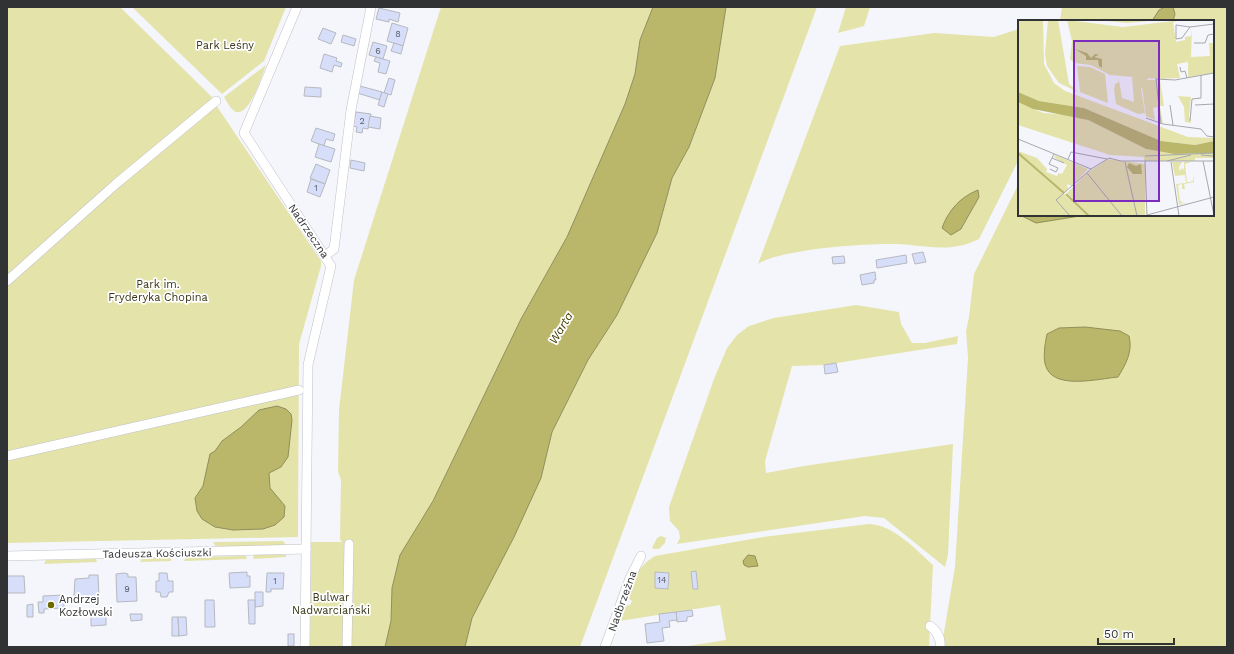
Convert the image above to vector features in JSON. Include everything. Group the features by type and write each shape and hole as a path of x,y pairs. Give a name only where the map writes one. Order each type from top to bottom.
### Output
{"street":[{"name":"Nadrzeczna","path":"296,7 244,133 326,256 331,266 308,365 305,647"},
{"path":"326,256 334,249 351,110 371,7"},
{"path":"7,281 117,183 216,101"},
{"path":"7,456 298,390"},
{"path":"347,647 349,544"},
{"name":"Tadeusza Kościuszki","path":"7,556 306,548"},
{"name":"Nadbrzeżna","path":"605,647 632,572 641,556"},
{"path":"930,626 936,630 940,647"}],"green space":[{"name":"Park im. Fryderyka Chopina","path":"7,7 120,7 214,99 216,105 321,261 321,266 299,344 298,537 7,543"},
{"name":"Park Leśny","path":"132,7 286,7 264,61 222,94"},
{"name":"Bulwar Nadwarciański","path":"441,7 653,7 640,40 635,74 625,104 567,237 521,319 433,501 400,555 392,588 391,621 385,647 352,647 352,543 350,647 310,647 311,542 342,542 340,539 341,480 338,472 339,410 354,280"},
{"path":"726,7 817,7 580,647 465,647 472,618 541,478 552,432 588,360 617,315 657,233 672,178 689,147 715,78"},
{"path":"846,7 870,7 864,26 838,33"},
{"path":"1062,7 1227,7 1227,647 944,647 943,638 955,567 968,358 966,331 974,274 1018,185 1018,216 1214,216 1214,20 1060,20"},
{"path":"1018,29 1018,161 979,239 968,244 938,248 881,244 824,248 785,254 758,264 840,46 934,33 994,37","holes":["978,190 979,197 962,229 947,215"]},
{"path":"266,65 251,102 241,112 234,111 224,97"},
{"path":"856,305 899,312 901,324 912,343 925,343 958,336 957,344 824,365 792,366 765,461 766,473 953,444 948,555 945,567 884,518 865,516 677,544 680,538 679,531 670,521 669,507 714,379 727,348 737,335 749,326 774,318"},
{"path":"869,524 878,525 895,533 904,539 933,565 929,647 682,647 726,640 720,605 620,621 626,606 630,605 632,601 629,599 634,579 644,564 655,556 763,537"},
{"path":"661,536 666,538 665,543 659,549 652,548 657,538"},
{"path":"283,541 286,545 216,547 213,542"},
{"path":"254,555 286,555 286,557 253,559"},
{"path":"246,556 247,559 184,561 186,557"},
{"path":"142,558 170,558 171,561 140,562"},
{"path":"96,559 97,562 44,564 46,560"}],"water":[{"name":"Warta","path":"653,7 726,7 715,78 689,147 672,178 657,233 617,315 588,360 552,432 541,478 514,537 472,618 465,647 385,647 391,621 392,588 400,555 433,501 521,319 567,237 625,104 635,74 640,40"},
{"path":"1165,7 1173,7 1175,14 1173,20 1153,20 1159,10"},
{"path":"978,190 979,197 961,229 951,235 942,228 951,210 966,196"},
{"path":"1022,216 1080,216 1036,223"},
{"path":"1085,327 1120,331 1129,336 1129,352 1126,362 1118,377 1089,381 1069,381 1052,375 1047,369 1044,357 1047,334 1059,328"},
{"path":"277,406 286,409 291,414 292,420 288,457 281,467 269,473 270,488 285,506 284,517 275,525 263,529 233,530 215,527 202,519 197,511 195,498 203,486 210,454 215,451 222,441 241,427 259,410"},
{"path":"748,555 755,556 758,566 748,567 744,565 743,561"}],"building":[{"path":"379,8 400,13 398,22 389,19 389,22 376,19"},
{"path":"392,23 408,28 403,46 387,41"},
{"path":"323,28 336,33 331,44 318,39"},
{"path":"343,35 356,39 354,46 341,42"},
{"path":"373,42 387,46 383,59 369,55"},
{"path":"394,43 403,46 401,54 391,51"},
{"path":"324,54 337,58 336,61 342,63 341,67 334,65 332,72 320,68"},
{"path":"376,57 390,61 386,74 378,72 380,63 374,61"},
{"path":"389,78 395,80 391,95 384,93"},
{"path":"360,86 382,92 380,100 357,93"},
{"path":"305,87 321,88 321,97 304,96"},
{"path":"382,92 388,94 384,107 378,105"},
{"path":"356,112 371,114 368,129 363,128 362,133 356,132 357,127 353,126"},
{"path":"370,116 381,118 380,129 368,127"},
{"path":"316,128 335,134 333,141 326,139 324,146 311,141"},
{"path":"319,144 335,149 331,162 315,157"},
{"path":"351,160 365,163 364,171 350,168"},
{"path":"316,164 330,170 325,184 310,178"},
{"path":"311,179 325,184 320,197 307,192"},
{"path":"923,252 926,262 915,264 912,254"},
{"path":"906,255 907,263 877,268 876,260"},
{"path":"844,256 845,263 833,264 832,257"},
{"path":"875,272 876,280 874,280 874,283 862,285 860,275"},
{"path":"836,363 838,372 825,374 824,365"},
{"path":"696,571 698,589 693,589 691,572"},
{"path":"247,572 247,576 250,576 250,587 230,588 229,573"},
{"path":"655,572 669,573 668,589 655,588"},
{"path":"159,573 167,573 168,581 173,581 173,592 169,592 167,597 161,597 160,592 156,592 156,581 159,581"},
{"path":"267,573 284,573 283,589 271,589 271,592 266,592"},
{"path":"116,574 128,574 128,577 136,577 137,601 117,602"},
{"path":"89,575 98,575 99,597 74,596 75,579 89,578"},
{"path":"7,576 24,576 25,593 7,593"},
{"path":"255,592 263,592 263,606 255,607"},
{"name":"Andrzej Kozłowski","path":"64,595 64,608 44,609 44,613 39,613 38,602 43,602 43,596"},
{"path":"205,600 214,600 215,627 205,627"},
{"path":"248,600 255,600 255,624 249,624"},
{"path":"33,604 33,617 27,617 27,605"},
{"path":"692,610 693,616 687,617 687,621 677,622 676,612"},
{"path":"91,612 106,612 106,625 91,626"},
{"path":"676,612 677,620 669,621 670,627 662,628 664,641 647,643 645,624 660,622 659,614"},
{"path":"130,614 142,614 142,620 131,621"},
{"path":"172,617 178,617 179,636 172,636"},
{"path":"178,617 186,617 187,635 179,636"},
{"path":"288,634 294,634 294,646 288,646"}],"place":[{"name":"Andrzej Kozłowski","path":"51,605"}]}
